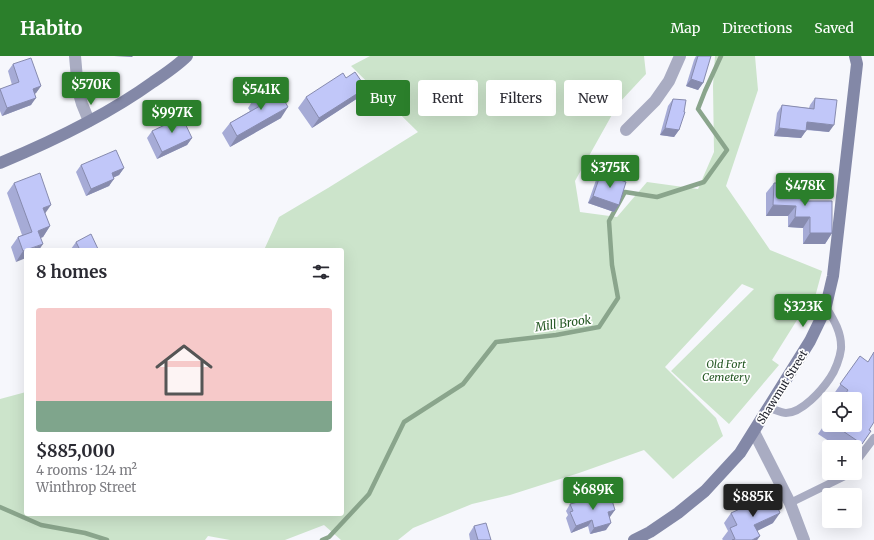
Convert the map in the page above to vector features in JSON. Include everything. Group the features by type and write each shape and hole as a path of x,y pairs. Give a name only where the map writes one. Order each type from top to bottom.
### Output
{"street":[{"path":"75,56 78,90 89,122"},
{"path":"0,163 46,144 89,122 138,93 180,63 187,56"},
{"path":"626,130 655,101 669,82 680,56"},
{"name":"Shawmut Street","path":"634,540 650,532 678,513 705,491 740,453 810,341 826,307 833,276 858,59"},
{"path":"754,432 790,502 804,540"}],"lane":[{"path":"769,408 786,413 799,410 818,393 831,377 836,367 841,349 837,326 826,307"},
{"path":"862,454 874,438"},
{"path":"790,502 837,480"}],"green space":[{"name":"Old Fort Cemetery","path":"370,56 644,56 646,74 622,100 622,80 564,80 564,116 611,116 575,181 580,212 617,217 647,182 698,189 714,152 713,86 715,56 755,56 758,90 726,186 770,250 822,271 811,312 790,304 802,312 772,360 779,365 729,424 671,371 754,289 742,284 665,367 716,418 723,436 673,479 644,450 510,495 472,504 413,528 398,540 341,540 324,525 285,540 230,540 208,536 205,540 0,540 0,399 24,393 24,516 344,516 344,248 265,248 279,217 418,132 402,116 410,116 410,80 365,80 351,66"}],"building":[{"path":"698,56 711,56 703,83 691,79"},
{"path":"31,58 41,86 33,89 36,98 7,108 0,89 19,82 13,64"},
{"path":"355,72 360,80 356,80 356,94 319,118 306,97 343,73 346,78"},
{"path":"276,86 288,107 237,136 230,123 260,106 255,97"},
{"path":"815,98 837,100 834,125 807,122 806,131 779,128 782,105 814,109"},
{"path":"673,99 686,100 685,112 679,130 665,128"},
{"path":"182,117 192,138 162,152 152,131"},
{"path":"116,150 124,168 112,173 114,179 91,189 81,165"},
{"path":"40,173 51,205 43,208 50,226 38,231 43,244 32,248 24,248 23,251 18,237 32,232 14,183"},
{"path":"601,173 626,182 619,205 593,196"},
{"path":"774,183 801,183 801,201 832,201 832,233 810,233 810,217 795,217 796,206 773,205"},
{"path":"91,234 98,248 79,248 76,242"},
{"path":"874,352 874,422 869,430 871,431 862,444 862,440 856,440 844,432 862,432 862,392 847,392 848,390 840,384 860,356 868,362"},
{"path":"610,494 615,510 608,512 611,523 594,528 592,520 576,526 570,512 573,511 570,504"},
{"path":"772,494 780,513 754,525 760,536 752,540 732,540 735,539 730,528 737,525 731,513"},
{"path":"486,523 491,540 478,540 474,526"}],"waterway":[{"name":"Mill Brook","path":"322,540 329,537 369,494 404,422 463,384 496,342 556,335 599,327 618,298 612,265 609,221 625,192 657,197 704,182 727,150 698,109 721,56"},
{"name":"Mill Brook","path":"0,507 41,525 85,533 107,540"}]}
